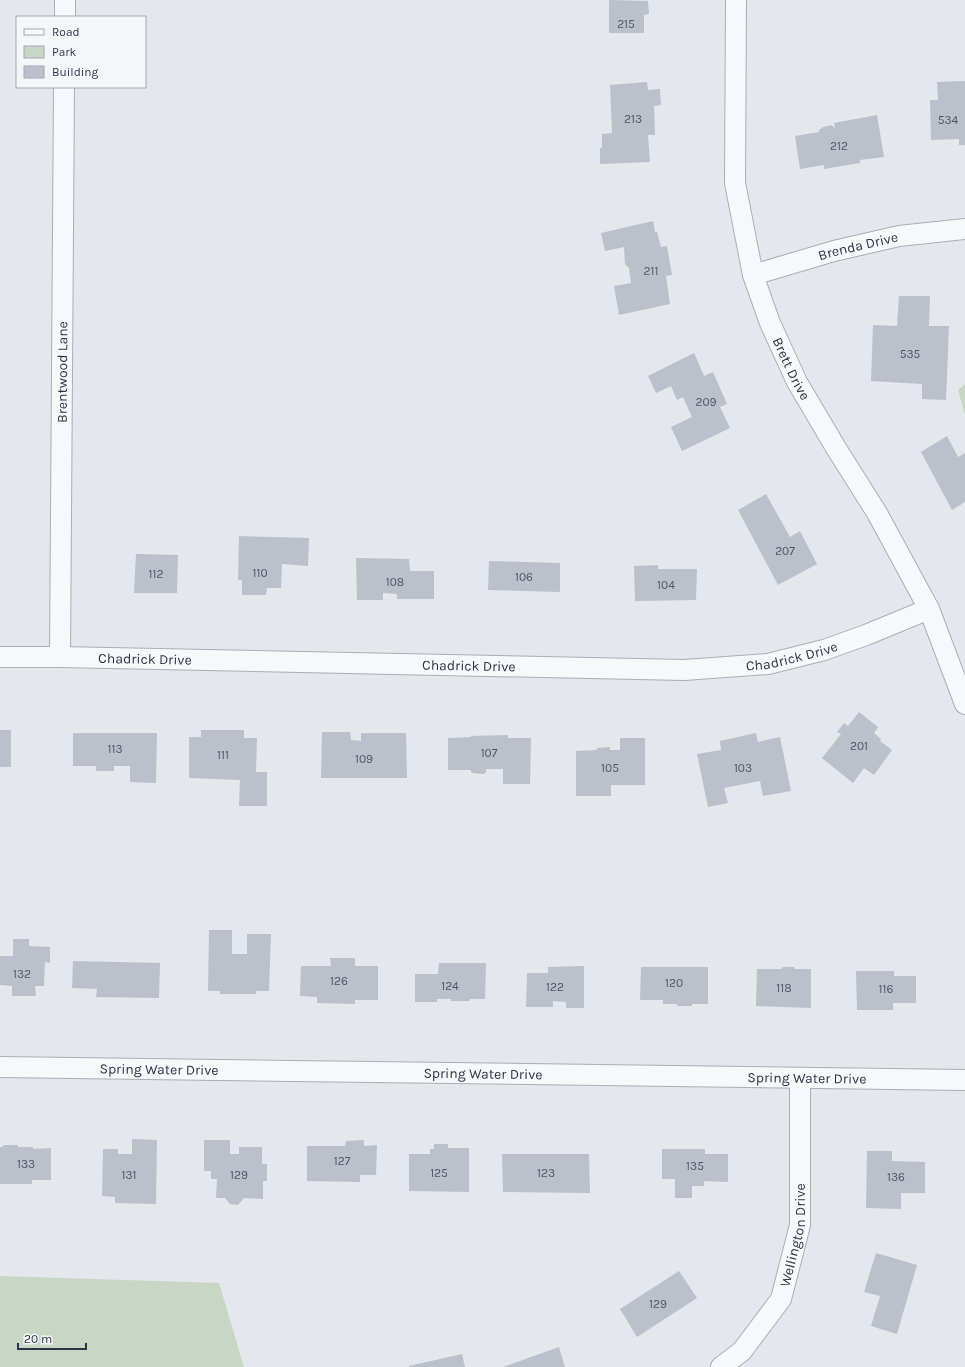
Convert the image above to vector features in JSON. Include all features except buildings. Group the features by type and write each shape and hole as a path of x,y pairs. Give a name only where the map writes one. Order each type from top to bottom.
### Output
{"street":[{"path":"65,0 65,16"},
{"name":"Brett Drive","path":"736,0 735,183 753,275 770,323 797,382 877,513 929,609 965,704"},
{"name":"Brentwood Lane","path":"60,657 64,88"},
{"name":"Brenda Drive","path":"753,275 834,251 899,236 965,229"},
{"name":"Chadrick Drive","path":"0,657 684,670 768,664 824,650 866,635 929,609"},
{"name":"Spring Water Drive","path":"0,1066 965,1080"},
{"name":"Wellington Drive","path":"720,1367 742,1351 781,1299 800,1224 800,1078"}],"green space":[{"path":"965,384 965,415 958,390"},
{"path":"0,1276 219,1283 244,1367 0,1367"}]}
